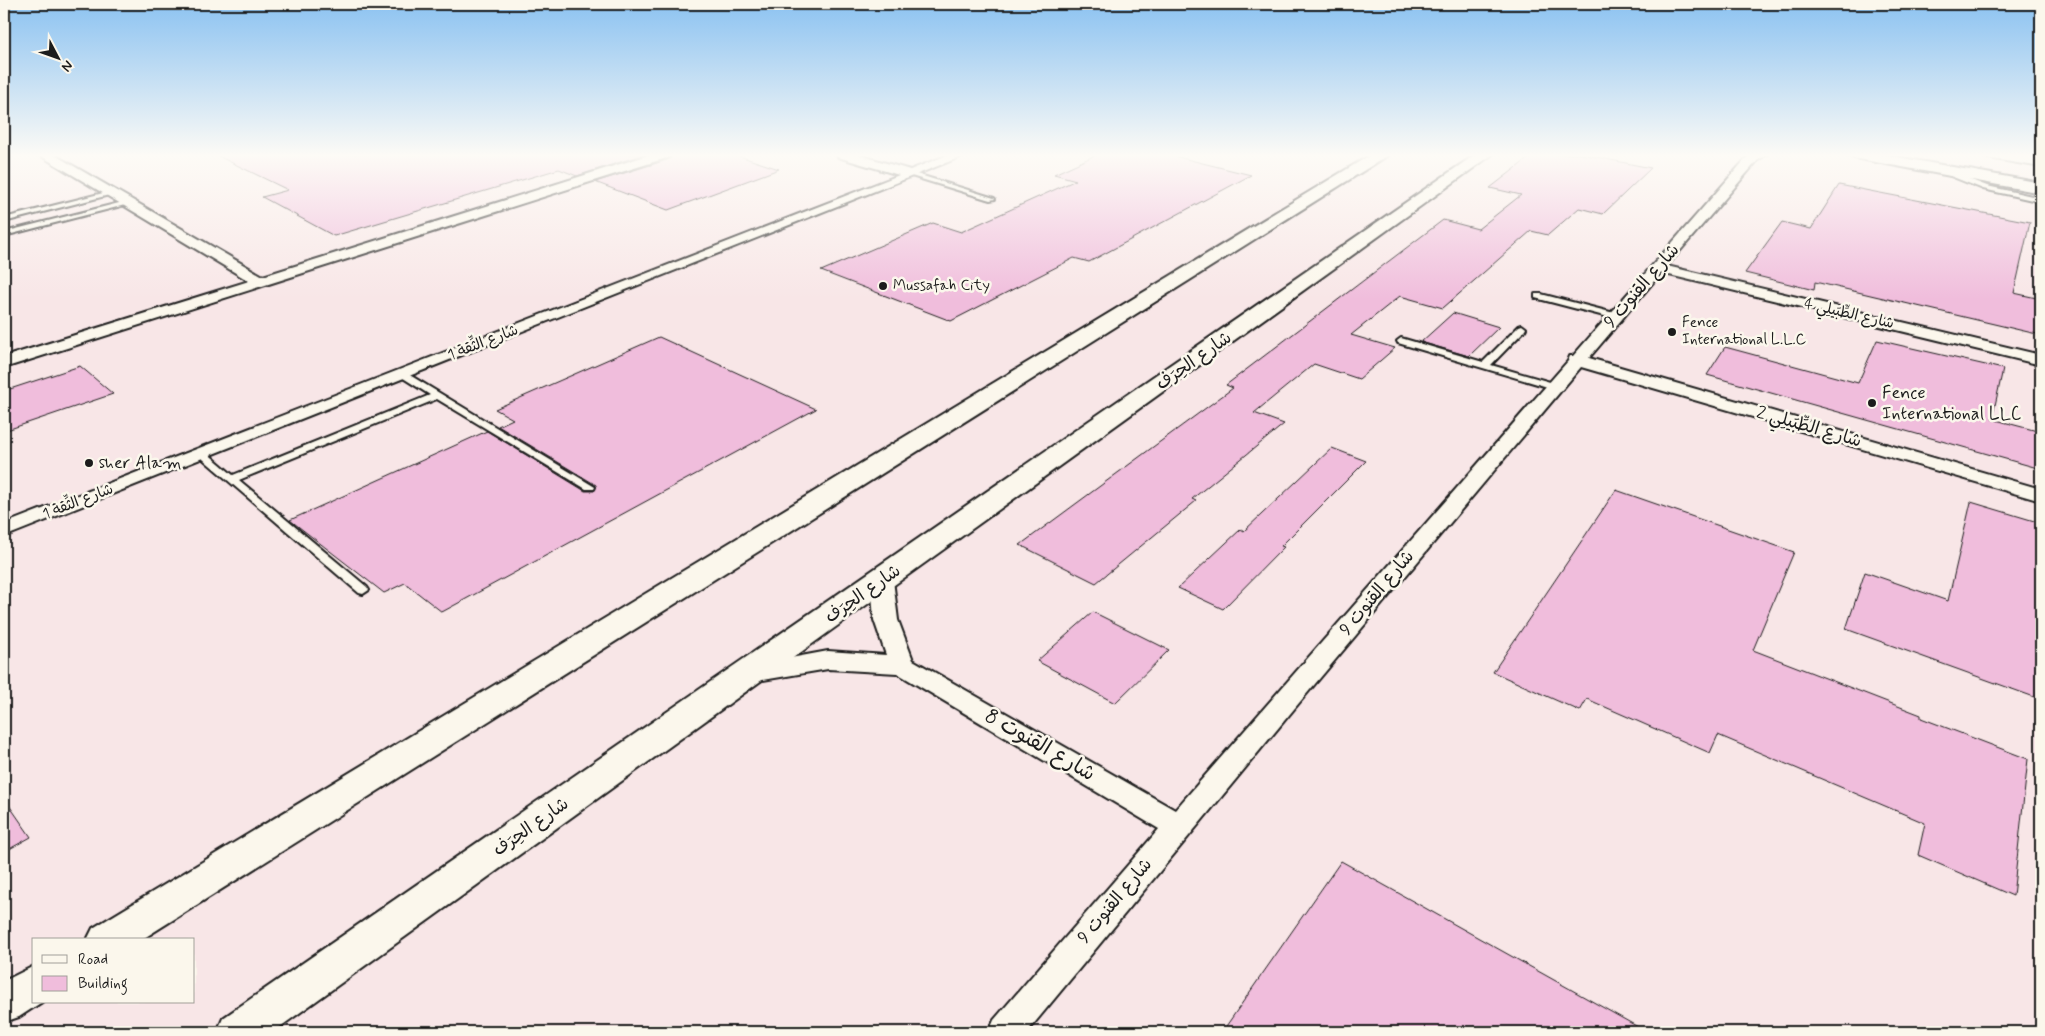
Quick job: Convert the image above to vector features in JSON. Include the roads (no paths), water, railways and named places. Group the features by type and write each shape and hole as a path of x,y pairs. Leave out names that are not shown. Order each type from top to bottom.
{"street":[{"path":"4,363 513,202"},
{"name":"شارع الثِّقة 1","path":"4,531 838,202"},
{"path":"110,938 1305,202"},
{"name":"شارع الحِرَف","path":"238,1032 751,673 1417,202"},
{"name":"شارع القنوت 9","path":"1006,1032 1178,826 1576,360 1715,202"},
{"path":"127,203 262,282"},
{"name":"شارع الطِّبَيلِي 4","path":"1657,268 2041,360"},
{"name":"شارع الطِّبَيلِي 2","path":"1576,360 2041,495"},
{"path":"882,580 886,620 902,665"},
{"name":"شارع القنوت 8","path":"751,673 828,660 902,665 1178,826"},
{"path":"4,1003 32,986"}],"lane":[{"path":"4,220 74,202"},
{"path":"4,234 127,203"},
{"path":"1538,296 1615,316"},
{"path":"1485,366 1522,328"},
{"path":"1402,341 1554,386"},
{"path":"403,374 590,487"},
{"path":"232,479 438,395"},
{"path":"201,453 363,590"}],"place":[{"name":"Mussafah City","path":"883,286"},
{"name":"Fence International L.L.C","path":"1672,332"},
{"name":"Fence International LLC","path":"1872,403"},
{"name":"sher Alam","path":"89,463"}]}
